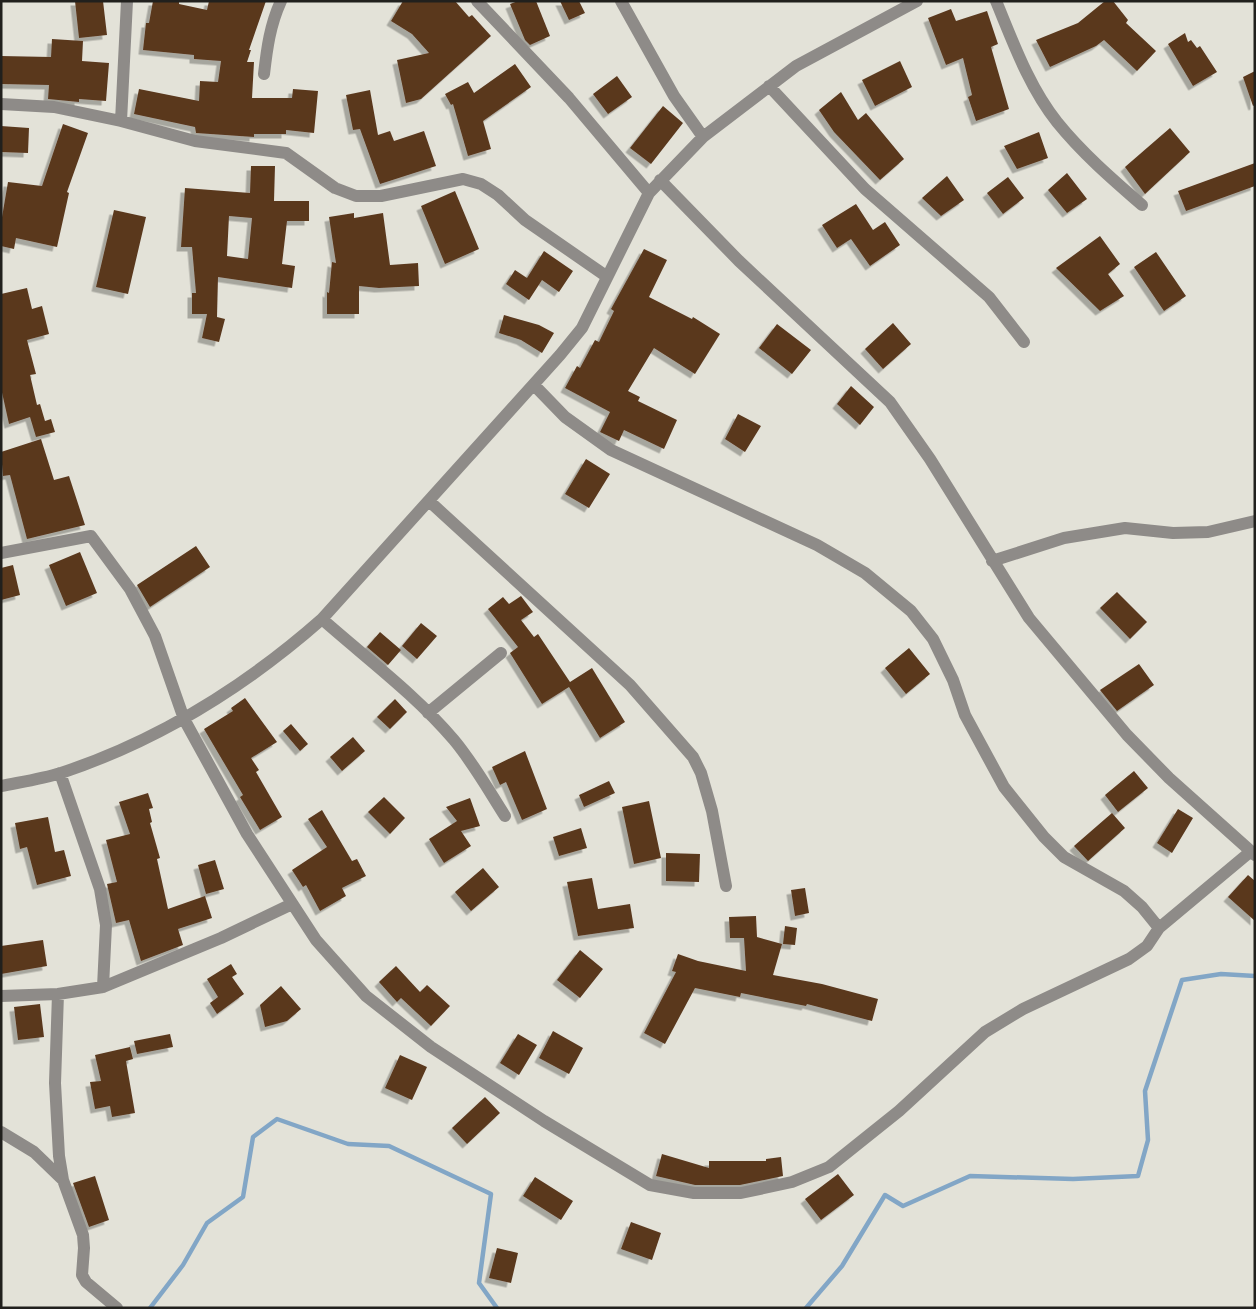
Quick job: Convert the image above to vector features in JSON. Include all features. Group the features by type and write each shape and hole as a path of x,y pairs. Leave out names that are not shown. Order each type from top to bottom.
{"street":[{"path":"121,121 127,1"},
{"path":"264,74 267,42 274,16 281,1"},
{"path":"477,1 569,98 649,192"},
{"path":"621,1 674,96 703,137"},
{"path":"1,786 60,773 114,752 184,719 283,654 322,619 534,386 582,328 649,192 660,180 703,137 796,66 917,1"},
{"path":"996,1 1025,68 1055,120 1091,160 1142,205"},
{"path":"769,86 865,189 989,298 1024,342"},
{"path":"1,104 54,107 121,121 195,141 286,152 335,188 356,196 381,196 463,180 481,184 525,220 606,276"},
{"path":"1,553 91,536 130,589 155,636 184,719 247,834 292,904 316,940 366,996 431,1047 544,1121 650,1185 694,1193 741,1193 792,1182 829,1167 899,1111 985,1032 1024,1009 1129,959 1147,946 1159,928 1253,854 1169,778 1127,735 1028,618 930,459 890,402 739,261 660,180"},
{"path":"534,386 565,417 611,450 817,545 865,573 911,610 933,639 953,680 966,716 1004,787 1044,837 1064,857 1124,891 1142,907 1159,928"},
{"path":"429,501 630,685 693,757 701,773 712,811 726,886"},
{"path":"992,561 1064,538 1125,528 1173,533 1208,532 1255,521"},
{"path":"322,619 428,713 471,763 505,816"},
{"path":"428,713 501,653"},
{"path":"60,773 100,889 106,925 103,987"},
{"path":"1,996 58,994 103,987 213,942 292,904"},
{"path":"58,994 55,1083 58,1156 63,1180 83,1236 82,1275 86,1282 117,1308"},
{"path":"1,1132 34,1152 63,1180"}],"building":[{"path":"75,1 103,1 107,35 79,38"},
{"path":"153,1 179,1 179,4 207,10 209,1 266,1 249,50 251,50 247,62 254,62 252,98 292,98 293,89 318,91 314,133 286,130 286,134 254,134 254,137 196,133 195,127 134,114 139,89 199,101 200,81 218,82 221,61 194,59 194,55 143,50 146,23 149,23"},
{"path":"403,1 455,1 469,17 472,15 491,36 421,99 406,103 397,60 429,53 412,34 391,21"},
{"path":"518,1 536,1 550,36 530,45 525,40 510,4"},
{"path":"560,1 579,1 585,13 569,20"},
{"path":"1105,1 1113,1 1128,20 1126,23 1156,51 1137,71 1104,40 1096,46 1050,67 1036,40 1078,23"},
{"path":"951,9 956,21 987,11 998,44 991,47 1009,109 976,121 968,97 972,95 963,58 946,65 928,18"},
{"path":"1185,33 1188,42 1191,40 1197,48 1200,46 1217,72 1193,86 1168,44"},
{"path":"52,39 83,41 82,61 109,63 106,101 79,99 79,102 48,99 49,85 1,84 1,56 51,57"},
{"path":"900,61 912,87 875,106 862,80"},
{"path":"515,64 531,87 483,121 491,149 468,156 453,104 451,105 445,94 468,82 474,93"},
{"path":"1255,71 1255,105 1253,106 1243,77"},
{"path":"617,76 632,97 608,114 593,94"},
{"path":"370,90 378,135 390,131 394,141 424,131 436,166 380,184 360,129 353,130 346,95"},
{"path":"841,92 858,120 866,113 904,159 880,180 834,132 819,110"},
{"path":"663,106 683,123 651,164 630,148"},
{"path":"63,124 88,133 67,192 69,193 57,247 16,238 14,249 1,246 1,223 8,182 42,186"},
{"path":"1,126 29,128 28,153 1,152"},
{"path":"1170,128 1190,152 1145,194 1125,167"},
{"path":"1039,132 1048,158 1017,169 1004,146"},
{"path":"1255,163 1255,186 1186,211 1178,191"},
{"path":"251,166 275,166 274,201 309,201 309,221 287,221 282,264 295,266 292,288 218,277 217,317 225,319 219,342 202,338 207,314 192,314 192,293 196,293 192,247 181,247 185,188 250,193","holes":["229,216 252,218 248,259 227,256"]},
{"path":"1067,173 1087,199 1067,213 1048,190"},
{"path":"947,176 964,200 941,216 922,198"},
{"path":"1008,177 1024,198 1003,214 987,193"},
{"path":"455,191 479,249 445,264 421,206"},
{"path":"856,204 873,230 885,222 900,245 870,266 851,239 837,248 822,225"},
{"path":"114,210 146,217 128,294 96,287"},
{"path":"354,213 354,218 383,213 390,265 418,263 419,286 379,288 359,286 359,314 327,314 327,292 329,293 332,262 336,263 329,217"},
{"path":"1100,236 1120,264 1108,274 1124,296 1100,311 1056,268"},
{"path":"644,249 667,260 649,297 692,319 693,317 720,334 695,374 654,348 628,391 640,397 638,401 677,420 664,449 624,430 619,441 600,432 610,412 565,388 577,366 580,368 595,340 599,342 614,311 611,309"},
{"path":"544,251 573,271 559,292 542,280 529,300 506,284 515,270 527,278"},
{"path":"1156,252 1186,296 1164,311 1134,267"},
{"path":"27,288 32,309 42,306 49,334 27,340 36,374 30,375 37,405 40,404 45,421 51,419 55,432 36,437 30,417 9,424 1,388 1,294"},
{"path":"504,315 539,325 554,333 542,353 521,340 499,333"},
{"path":"893,323 911,344 883,369 865,349"},
{"path":"777,324 811,350 792,374 759,348"},
{"path":"851,386 874,407 860,425 837,404"},
{"path":"738,414 761,426 745,452 725,439"},
{"path":"41,439 54,480 69,476 85,525 27,539 10,475 3,476 1,452"},
{"path":"586,459 610,474 589,508 565,494"},
{"path":"196,546 210,567 150,607 137,585"},
{"path":"80,552 97,593 66,606 49,565"},
{"path":"13,565 20,595 1,600 1,568"},
{"path":"1117,592 1147,622 1130,639 1100,608"},
{"path":"521,596 533,612 521,620 534,637 538,634 570,682 592,668 625,722 600,738 569,687 542,704 510,653 518,647 488,609 503,597 509,604"},
{"path":"421,623 437,636 417,659 402,646"},
{"path":"380,632 401,650 388,665 367,647"},
{"path":"909,648 930,674 906,694 885,668"},
{"path":"1139,664 1154,685 1117,711 1100,690"},
{"path":"245,698 277,742 251,758 259,770 256,772 282,817 260,830 240,797 243,795 204,729 233,711 231,708"},
{"path":"395,699 407,712 390,729 377,717"},
{"path":"291,724 308,744 300,751 283,731"},
{"path":"353,737 365,751 342,771 330,757"},
{"path":"525,751 547,809 522,820 506,782 500,785 492,767"},
{"path":"1134,771 1148,788 1118,812 1105,795"},
{"path":"609,781 615,793 584,807 579,795"},
{"path":"148,793 153,808 149,809 152,822 150,823 160,858 157,859 168,909 205,896 212,918 178,929 183,945 141,961 129,920 116,923 107,884 117,882 106,840 130,834 119,802"},
{"path":"384,797 405,818 390,834 368,812"},
{"path":"470,798 480,826 461,831 471,846 444,863 429,839 457,821 446,807"},
{"path":"649,801 661,858 634,864 622,807"},
{"path":"1178,809 1193,818 1172,853 1157,843"},
{"path":"322,810 352,861 357,859 366,876 342,888 346,896 320,911 306,885 303,887 292,870 327,847 308,819"},
{"path":"1112,813 1125,828 1088,861 1074,846"},
{"path":"48,817 55,852 64,850 71,876 37,885 27,847 20,849 15,823"},
{"path":"581,828 587,848 559,856 553,837"},
{"path":"666,853 700,854 699,882 666,881"},
{"path":"215,860 224,889 206,894 198,865"},
{"path":"483,868 499,887 471,911 455,892"},
{"path":"1248,875 1255,881 1255,921 1228,897"},
{"path":"592,878 598,909 630,904 634,928 578,936 567,882"},
{"path":"805,888 809,913 795,916 791,890"},
{"path":"756,916 757,937 782,944 773,975 822,984 878,999 872,1021 807,1004 806,1006 741,993 740,997 695,988 665,1044 644,1033 676,972 672,971 678,954 698,961 746,971 744,938 730,938 729,917"},
{"path":"785,926 797,928 795,945 783,944"},
{"path":"43,940 47,966 1,974 1,946"},
{"path":"580,950 603,969 580,998 557,980"},
{"path":"231,964 237,974 232,977 244,994 217,1014 210,1003 218,997 207,979"},
{"path":"396,966 420,992 427,985 450,1006 431,1026 401,998 397,1002 379,982"},
{"path":"281,986 301,1009 287,1021 265,1027 260,1005"},
{"path":"40,1004 44,1037 18,1040 14,1007"},
{"path":"553,1031 583,1048 569,1074 539,1058"},
{"path":"170,1034 173,1047 137,1054 134,1041"},
{"path":"518,1034 537,1045 519,1075 500,1063"},
{"path":"130,1047 133,1059 126,1061 135,1113 112,1117 110,1106 95,1109 90,1082 101,1081 95,1055"},
{"path":"400,1055 427,1067 412,1100 385,1088"},
{"path":"485,1097 500,1113 467,1144 452,1128"},
{"path":"662,1154 709,1168 709,1161 766,1161 766,1159 781,1157 783,1176 740,1185 695,1185 656,1176"},
{"path":"838,1174 854,1195 821,1220 805,1199"},
{"path":"95,1176 109,1220 89,1227 73,1183"},
{"path":"535,1177 573,1201 561,1220 523,1196"},
{"path":"631,1222 661,1233 652,1260 621,1249"},
{"path":"497,1248 518,1253 511,1283 489,1278"}],"waterway":[{"path":"806,1308 842,1266 885,1195 903,1206 970,1176 1073,1179 1138,1176 1148,1140 1145,1091 1182,980 1221,974 1255,976"},
{"path":"150,1308 183,1265 207,1223 243,1197 253,1137 277,1119 348,1144 389,1146 491,1194 479,1283 497,1308"}]}
